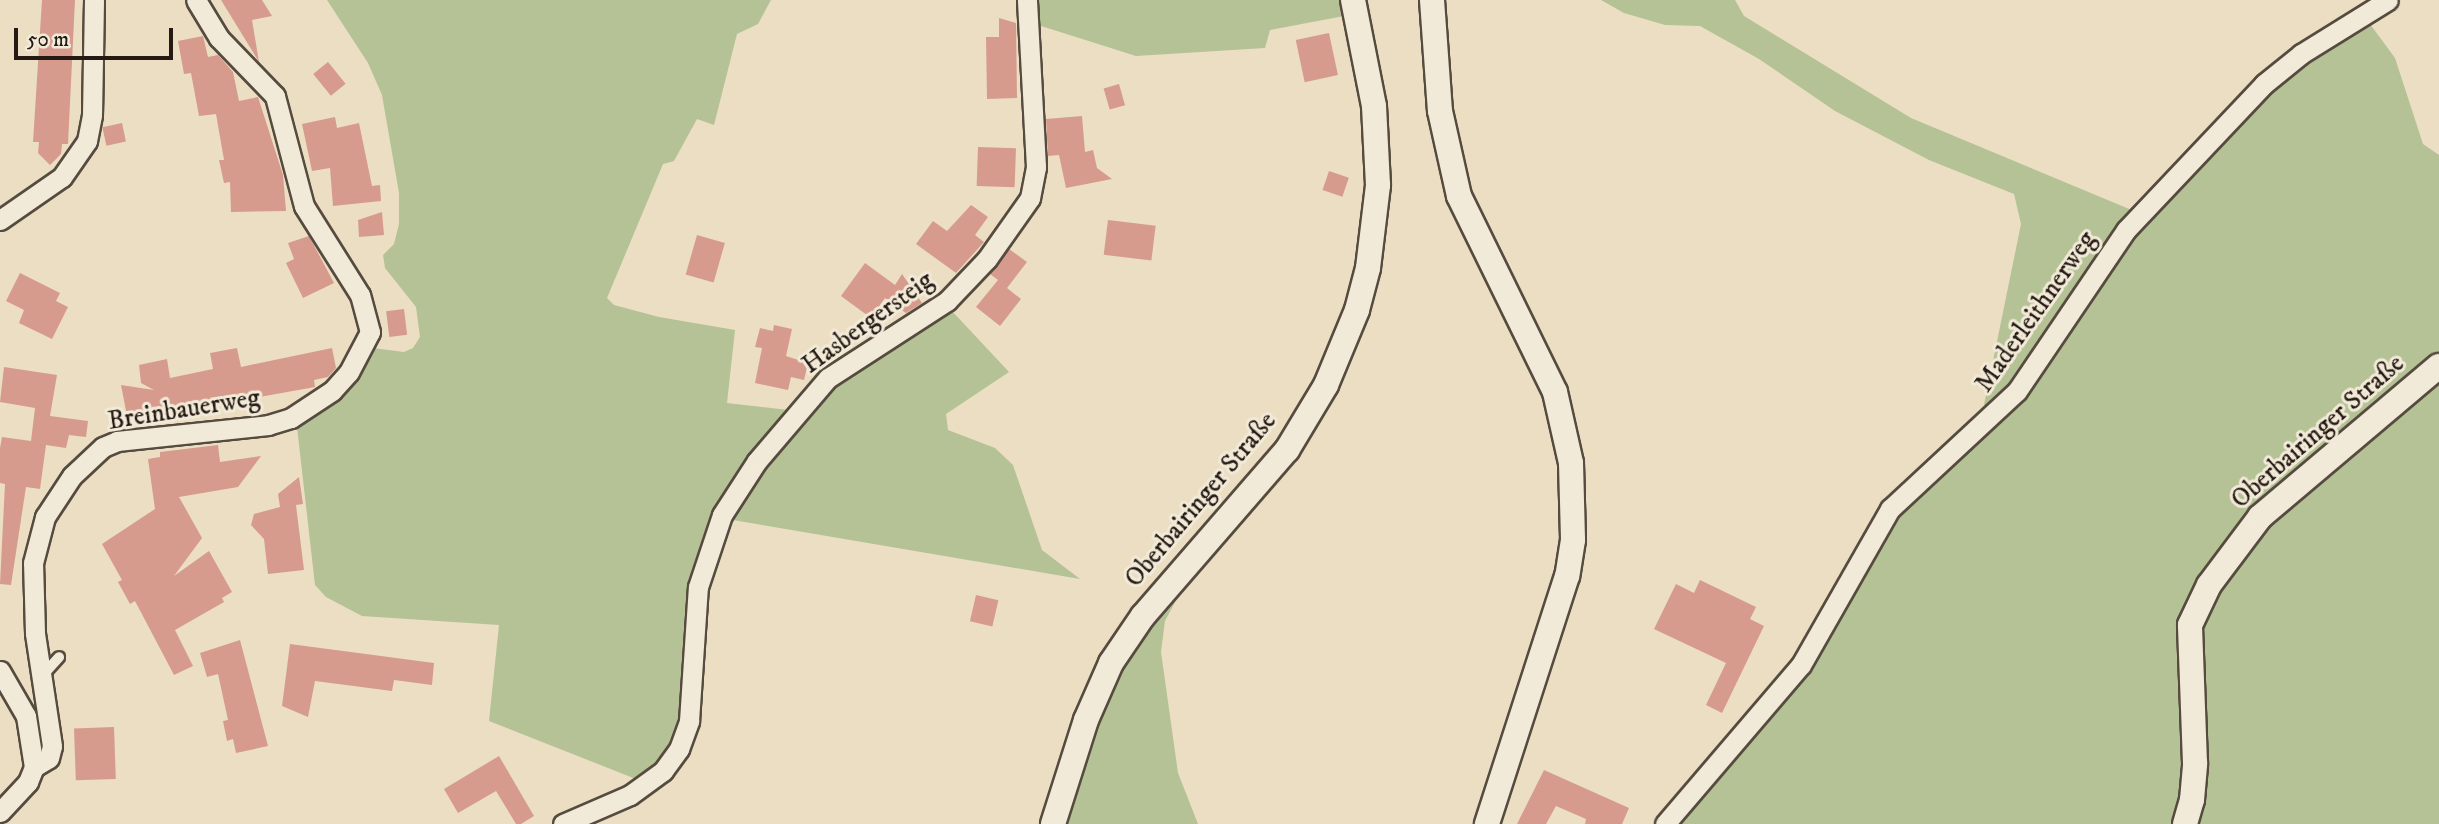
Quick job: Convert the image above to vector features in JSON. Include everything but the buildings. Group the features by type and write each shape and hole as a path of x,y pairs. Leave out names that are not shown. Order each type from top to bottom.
{"street":[{"path":"0,220 62,177 87,141 92,116 94,0"},
{"name":"Breinbauerweg","path":"0,812 23,789 34,767 49,758 52,746 32,594 36,538 58,495 86,460 117,441 268,425 291,418 331,391 349,372 370,332 360,295 304,205 275,96 219,38 196,0"},
{"name":"Hasbergersteig","path":"563,824 630,795 663,771 679,749 689,721 698,587 722,516 757,461 828,378 954,294 987,259 1030,198 1036,167 1027,0"},
{"name":"Oberbairinger Straße","path":"1054,824 1086,720 1111,663 1143,616 1287,450 1343,348 1367,268 1378,185 1374,106 1353,0"},
{"path":"1432,0 1440,111 1459,196 1555,392 1571,463 1573,540 1567,576 1488,824"},
{"name":"Maderleithnerweg","path":"1665,824 1801,665 1890,509 2017,391 2126,230 2264,85 2301,54 2388,0"},
{"name":"Oberbairinger Straße","path":"2185,824 2192,800 2195,763 2190,625 2209,585 2260,517 2439,366"},
{"path":"0,671 26,716 34,767"}],"lane":[{"path":"42,677 60,657"}],"green space":[{"path":"327,0 771,0 758,24 737,34 714,125 697,119 674,161 663,164 607,298 614,305 659,317 735,330 727,403 789,410 751,458 691,595 683,651 684,696 675,746 641,781 489,721 499,625 362,616 326,597 315,585 297,427 338,395 373,348 404,352 413,348 420,337 416,307 385,268 383,255 394,244 399,224 399,193 382,95 368,63"},
{"path":"1034,0 1342,0 1344,16 1270,30 1265,48 1136,56 1038,25"},
{"path":"1601,0 1735,0 1744,16 1911,118 2146,216 2293,68 2367,20 2395,58 2423,144 2439,155 2439,824 1673,824 1861,572 1911,493 2000,417 1984,405 2021,224 2014,194 1929,160 1835,111 1759,59 1700,26 1665,25 1624,13"},
{"path":"951,310 1009,372 946,414 948,430 995,448 1013,465 1042,550 1080,579 727,519 815,398"},
{"path":"1189,576 1165,621 1161,652 1178,773 1198,824 1060,824 1123,657"}]}
